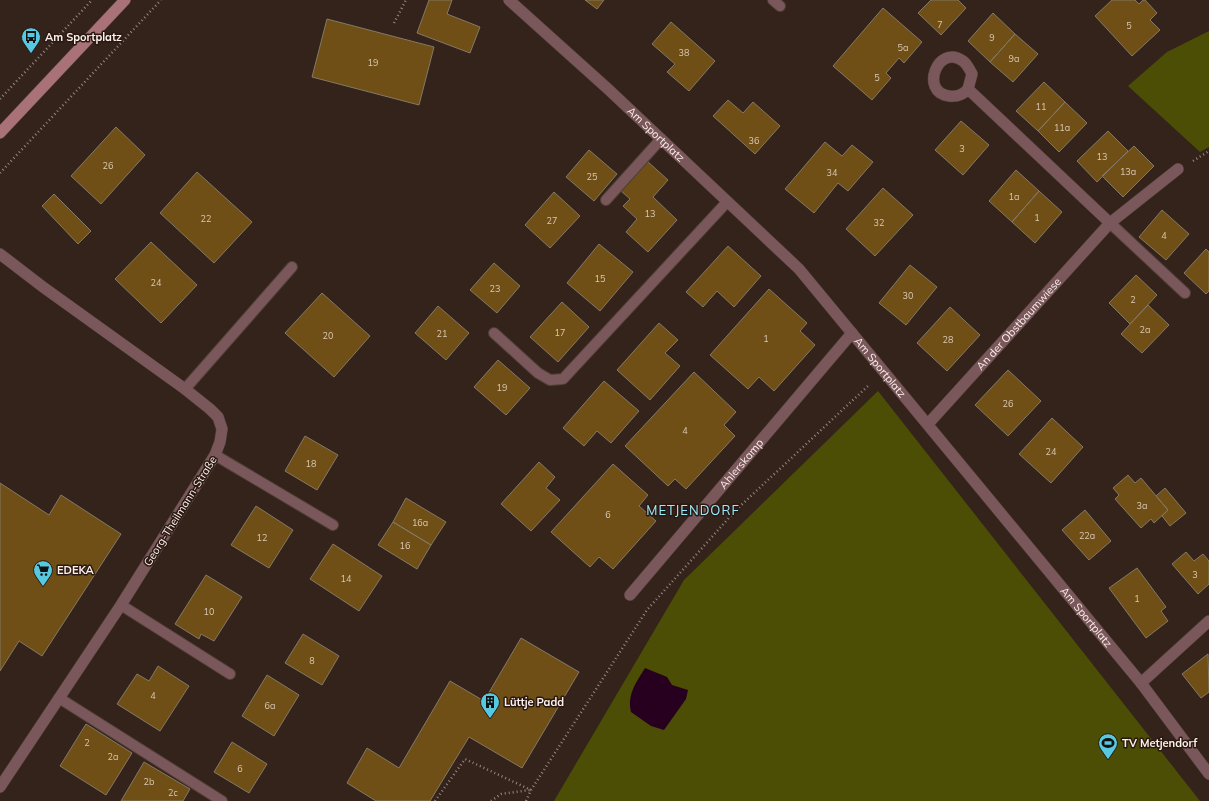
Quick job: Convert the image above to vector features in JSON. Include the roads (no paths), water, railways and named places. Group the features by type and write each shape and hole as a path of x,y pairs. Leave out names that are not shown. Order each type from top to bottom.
{"main road":[{"path":"0,132 125,0"}],"street":[{"name":"Am Sportplatz","path":"509,0 608,89 799,269 1141,683 1209,774"},
{"path":"968,88 1110,224"},
{"name":"An der Obstbaumwiese","path":"928,424 1110,224 1178,169"},
{"name":"Georg-Theilmann-Straße","path":"0,254 43,287 185,389 218,417 222,429 220,442 215,455 121,605 0,787"},
{"name":"Ahlerskamp","path":"630,595 852,333"},
{"path":"1141,683 1209,621"}],"lane":[{"path":"606,200 661,139"},
{"path":"494,333 538,374 550,380 563,379 728,202"},
{"path":"1110,224 1185,293"},
{"path":"185,389 292,267"},
{"path":"215,455 333,525"},
{"path":"121,605 230,674"},
{"path":"59,698 222,801"}],"place":[{"name":"Am Sportplatz","path":"31,54"},
{"name":"EDEKA","path":"43,587"},
{"name":"Lüttje Padd","path":"490,719"},
{"name":"TV Metjendorf","path":"1108,760"}],"district":[{"name":"METJENDORF","path":"693,510"}]}
